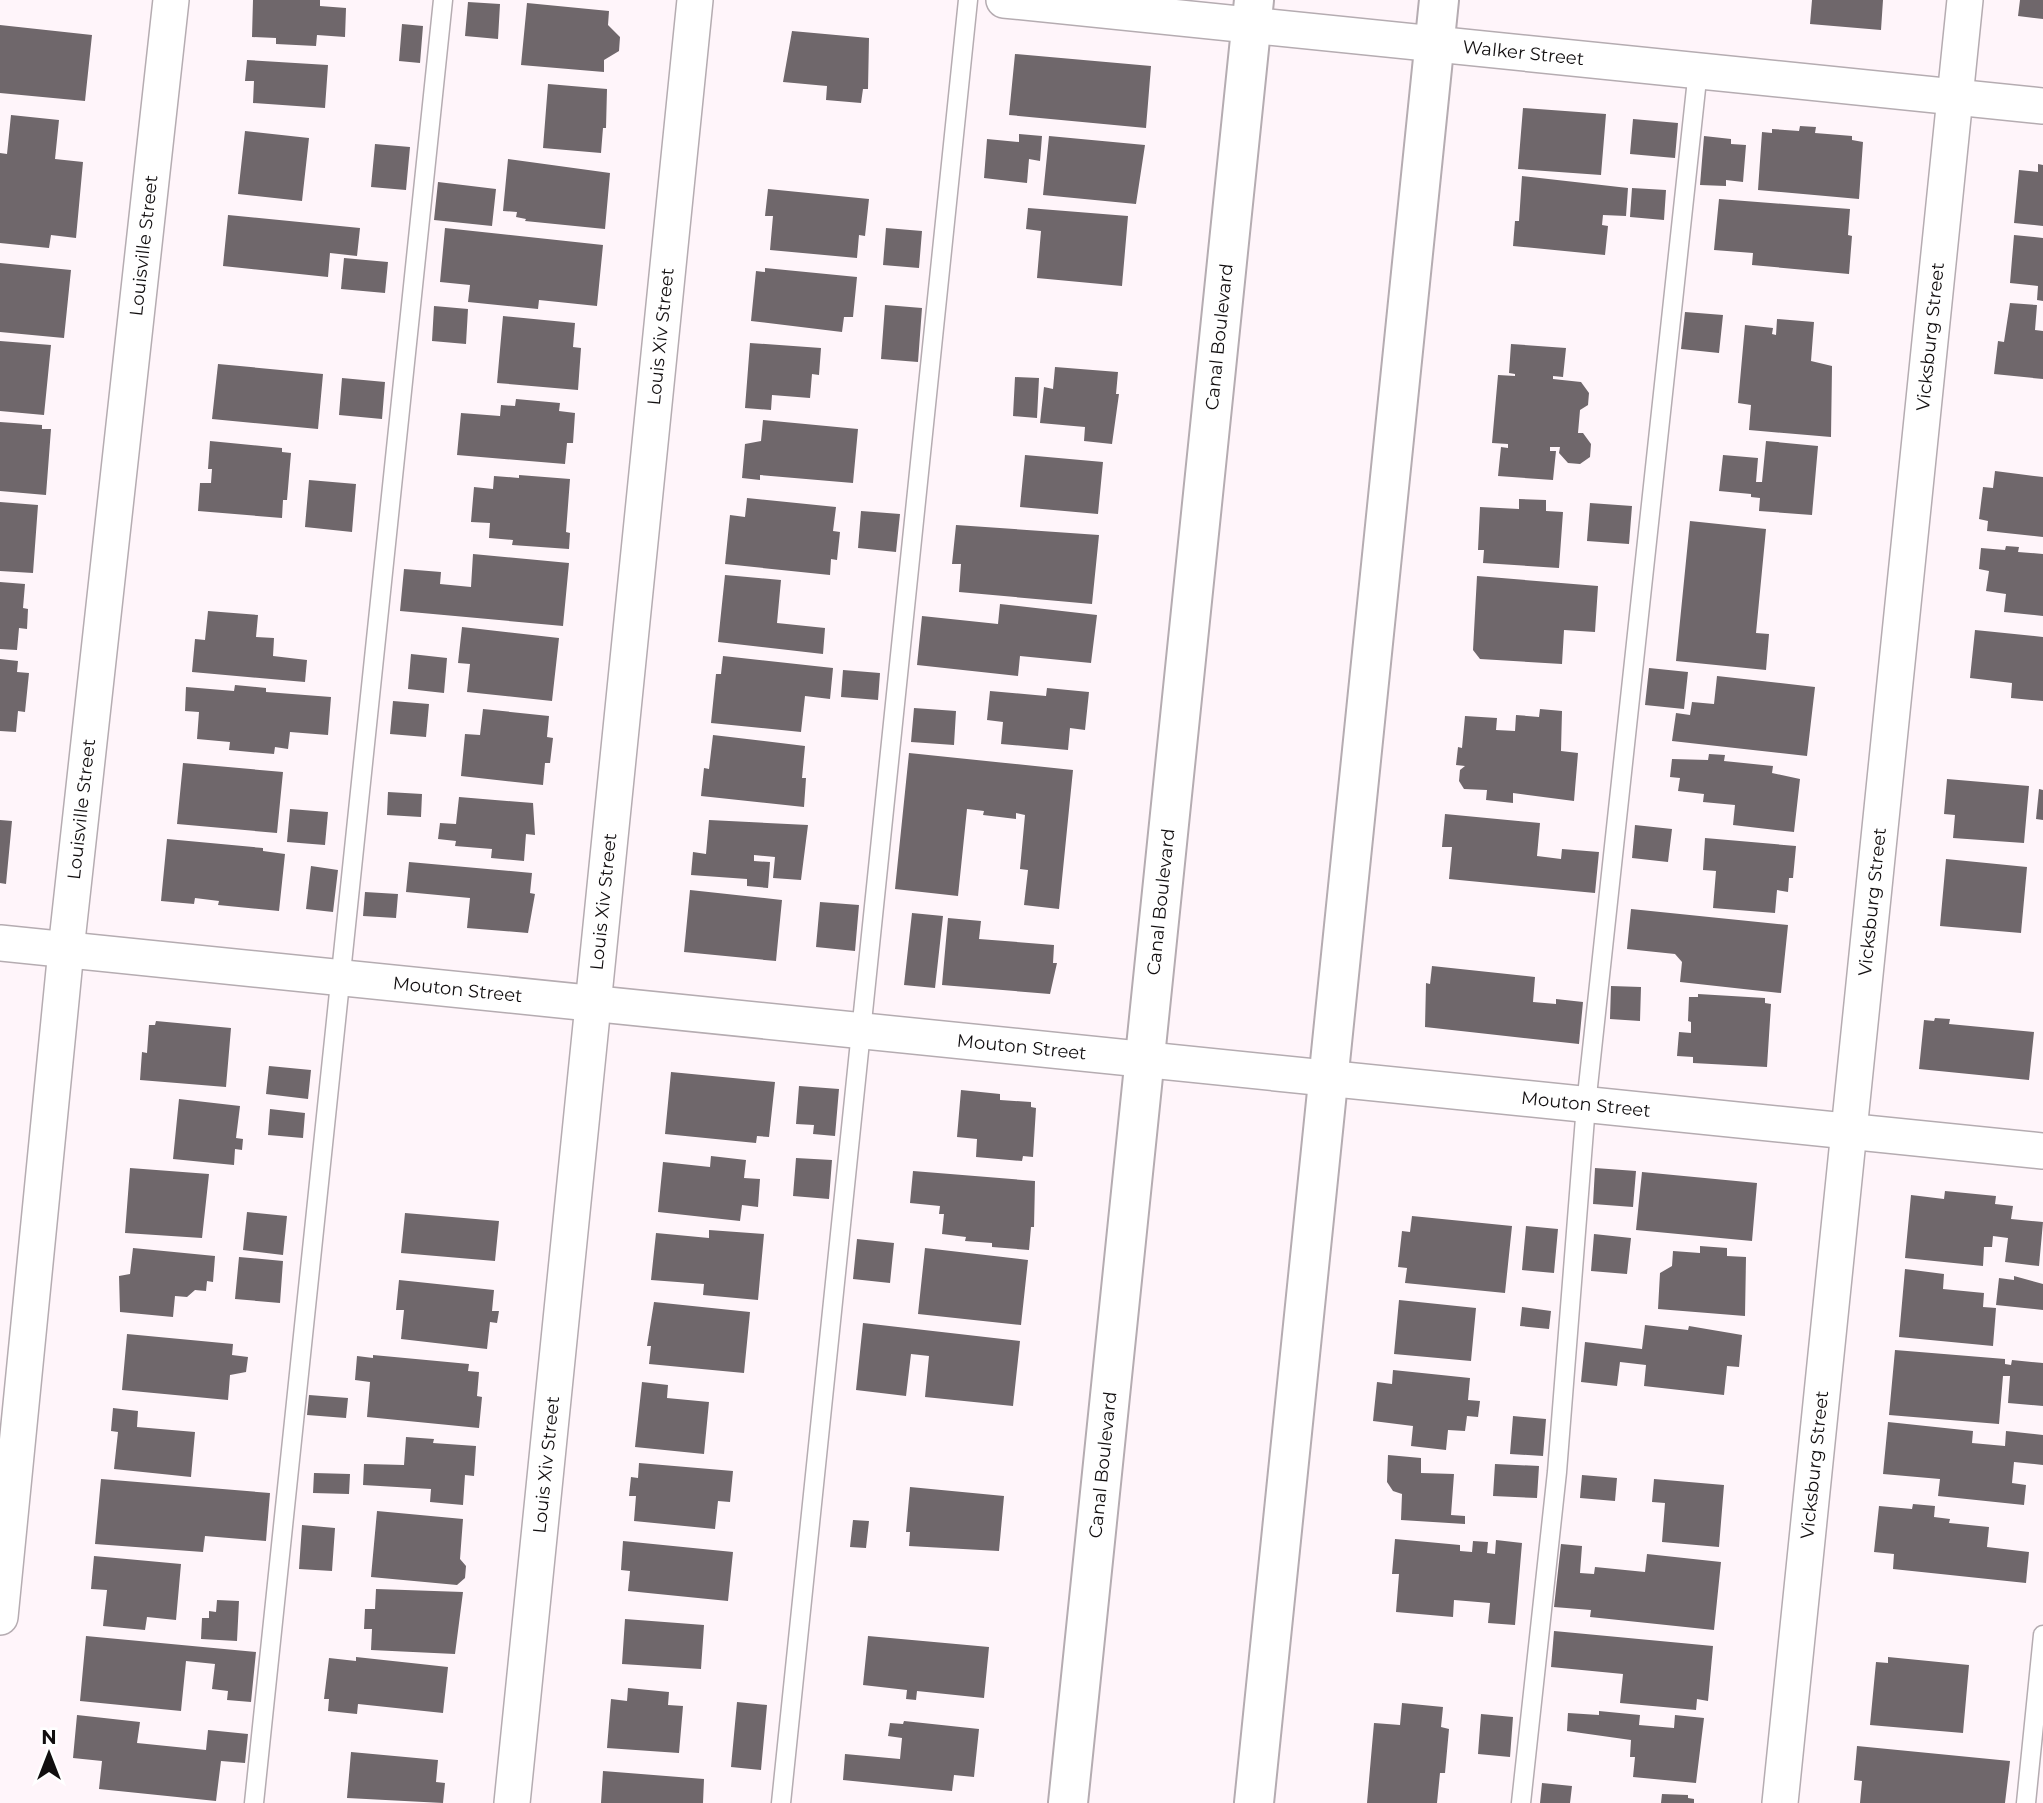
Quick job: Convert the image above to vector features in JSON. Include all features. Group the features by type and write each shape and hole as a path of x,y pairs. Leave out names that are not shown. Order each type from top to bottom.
{"main road":[{"path":"1254,1803 1439,0"},
{"name":"Canal Boulevard","path":"1068,1803 1253,13"}],"street":[{"name":"Louisville Street","path":"0,1618 66,950 172,0"},
{"name":"Louis Xiv Street","path":"512,1803 695,0"},
{"name":"Walker Street","path":"1004,0 1253,13 1435,44 2043,106"},
{"name":"Vicksburg Street","path":"1780,1803 1965,0"},
{"name":"Mouton Street","path":"0,943 2043,1151"}],"lane":[{"path":"254,1803 338,978 443,0"},
{"path":"781,1803 968,0"},
{"path":"1521,1803 1557,1472 1586,1105 1698,71"},
{"path":"2026,1803 2043,1635"}],"building":[{"path":"253,0 320,0 320,6 346,8 345,37 317,35 316,46 276,44 276,38 252,37"},
{"path":"1812,0 1883,0 1881,30 1810,24"},
{"path":"2020,0 2043,0 2043,19 2018,16"},
{"path":"468,2 500,4 498,39 465,36"},
{"path":"527,3 609,11 608,25 620,37 619,51 604,60 604,72 521,65"},
{"path":"402,24 423,26 420,63 399,61"},
{"path":"0,25 92,35 85,101 0,93"},
{"path":"792,31 869,38 868,89 863,89 861,103 826,100 827,86 783,82"},
{"path":"1015,54 1151,66 1146,128 1009,115"},
{"path":"247,60 328,65 325,108 253,103 254,81 245,81"},
{"path":"548,84 607,89 606,128 603,128 601,153 543,148"},
{"path":"1523,108 1606,114 1601,175 1518,169"},
{"path":"11,115 59,120 55,159 83,162 76,238 51,235 49,248 0,243 0,153 7,154"},
{"path":"1633,119 1678,123 1675,158 1630,154"},
{"path":"1800,126 1816,127 1815,133 1852,136 1852,140 1863,142 1859,199 1758,190 1762,132 1772,133 1772,129 1799,131"},
{"path":"245,131 309,138 302,201 238,194"},
{"path":"1019,134 1042,136 1040,161 1029,159 1027,183 984,178 987,139 1019,142"},
{"path":"1049,136 1145,145 1136,204 1043,195"},
{"path":"1704,136 1731,139 1731,144 1746,145 1743,182 1726,180 1726,186 1700,185"},
{"path":"375,144 410,147 406,190 371,187"},
{"path":"508,159 610,173 605,229 525,221 526,219 516,217 517,212 503,211"},
{"path":"2038,164 2043,165 2043,226 2014,223 2019,170 2038,172"},
{"path":"1522,176 1628,188 1626,216 1603,215 1602,225 1608,226 1605,255 1513,246 1515,221 1519,221"},
{"path":"438,182 496,189 492,226 434,220"},
{"path":"1632,188 1666,190 1664,220 1630,217"},
{"path":"768,189 869,199 865,236 859,235 857,258 770,250 773,216 765,216"},
{"path":"1719,199 1850,209 1848,235 1852,236 1849,274 1752,265 1753,253 1714,250"},
{"path":"1028,208 1128,216 1122,286 1037,278 1041,231 1026,229"},
{"path":"228,215 360,228 357,256 330,253 328,277 223,266"},
{"path":"445,228 603,245 597,306 539,300 538,309 468,302 470,285 440,282"},
{"path":"886,228 922,231 919,268 883,265"},
{"path":"2014,235 2043,238 2043,301 2037,300 2038,286 2010,283"},
{"path":"344,258 388,262 385,293 341,289"},
{"path":"0,263 71,270 64,338 0,332"},
{"path":"765,268 857,277 853,317 844,317 842,332 751,321 756,271 765,272"},
{"path":"2010,303 2037,305 2035,330 2043,331 2043,379 1994,374 1998,341 2004,342"},
{"path":"885,305 922,308 918,362 881,359"},
{"path":"434,306 468,309 466,344 432,341"},
{"path":"1685,312 1723,315 1719,353 1681,349"},
{"path":"503,316 575,323 573,347 581,348 578,390 497,383"},
{"path":"1777,319 1814,322 1811,361 1832,366 1831,437 1749,430 1751,405 1738,403 1745,325 1773,328 1772,334 1776,335"},
{"path":"0,341 51,345 44,415 0,411"},
{"path":"750,343 821,348 819,375 812,374 810,398 772,395 771,410 745,408"},
{"path":"1511,344 1566,348 1563,377 1553,376 1553,379 1581,382 1589,393 1588,405 1580,410 1578,433 1583,433 1591,444 1590,457 1580,464 1568,463 1559,453 1560,447 1550,447 1550,451 1556,451 1553,480 1498,476 1501,447 1508,448 1508,444 1492,443 1498,375 1515,376 1509,373"},
{"path":"218,364 323,374 318,429 212,419"},
{"path":"1055,367 1118,372 1116,394 1119,394 1112,444 1084,441 1085,427 1040,423 1044,387 1053,389"},
{"path":"1015,377 1039,378 1037,418 1013,416"},
{"path":"342,378 385,382 382,419 339,415"},
{"path":"516,399 560,403 559,411 575,413 573,443 567,443 565,464 457,455 461,413 500,416 501,405 515,406"},
{"path":"763,420 858,429 853,483 760,475 760,480 742,478 745,444 761,441"},
{"path":"0,422 42,425 42,429 51,429 46,495 0,491"},
{"path":"210,441 282,448 282,452 291,453 287,500 283,500 282,518 198,511 200,483 211,483 212,469 208,469"},
{"path":"1766,441 1818,446 1812,515 1759,511 1760,498 1751,497 1751,494 1719,491 1723,455 1758,458 1756,482 1762,482"},
{"path":"1025,455 1103,462 1098,514 1020,507"},
{"path":"1995,471 2043,477 2043,537 1987,531 1988,521 1979,519 1983,487 1993,488"},
{"path":"519,475 570,479 566,532 570,533 569,549 512,545 513,540 489,538 490,523 471,522 474,487 493,489 494,476 519,478"},
{"path":"309,480 356,484 352,532 305,527"},
{"path":"747,498 836,507 833,531 840,532 837,560 831,559 830,575 725,564 730,515 745,517"},
{"path":"1519,499 1546,500 1546,511 1563,512 1559,568 1483,563 1484,550 1478,550 1480,507 1519,509"},
{"path":"0,502 38,505 33,573 0,571"},
{"path":"1590,503 1632,506 1629,544 1587,541"},
{"path":"861,511 900,514 896,552 858,548"},
{"path":"1690,521 1766,529 1756,633 1769,634 1766,670 1676,661"},
{"path":"956,525 1099,535 1092,604 959,592 961,564 952,564"},
{"path":"2006,546 2019,547 2018,552 2043,554 2043,616 2004,612 2006,594 1986,591 1989,571 1979,569 1981,548 2005,550"},
{"path":"473,554 569,563 563,626 400,611 404,569 441,572 440,584 471,587"},
{"path":"725,575 781,580 777,623 825,628 823,654 718,642"},
{"path":"1477,576 1598,586 1595,632 1564,630 1562,664 1480,659 1473,650"},
{"path":"0,582 25,584 23,608 28,609 27,629 19,628 17,650 0,649"},
{"path":"1000,604 1097,615 1091,663 1020,656 1018,676 917,665 922,616 998,624"},
{"path":"208,611 258,615 256,637 274,638 273,656 307,660 305,682 192,672 195,639 205,640"},
{"path":"462,627 559,638 552,701 467,692 470,664 458,663"},
{"path":"1975,630 2043,637 2043,701 2011,698 2012,683 1970,678"},
{"path":"411,654 447,658 444,693 408,689"},
{"path":"723,656 833,668 830,699 805,696 801,732 711,723 716,674 721,674"},
{"path":"0,659 18,661 17,672 29,673 25,712 18,711 16,732 0,731"},
{"path":"1649,668 1688,672 1684,709 1645,705"},
{"path":"843,670 880,673 878,700 841,697"},
{"path":"1717,676 1815,687 1807,756 1672,741 1676,713 1690,715 1692,702 1714,704"},
{"path":"235,685 266,688 266,692 331,697 328,735 290,732 288,749 275,747 274,754 229,750 230,742 197,739 199,712 185,711 186,687 234,691"},
{"path":"1047,688 1089,692 1085,730 1070,728 1068,750 1001,744 1003,722 987,720 990,691 1046,696"},
{"path":"393,701 429,704 426,737 390,734"},
{"path":"914,708 956,711 954,745 911,742"},
{"path":"483,709 549,716 547,737 553,738 550,763 545,763 543,785 461,776 465,734 480,735"},
{"path":"1540,709 1562,711 1561,751 1578,753 1574,801 1513,793 1513,803 1486,800 1487,790 1464,789 1459,781 1460,770 1465,766 1456,765 1458,747 1462,748 1465,716 1497,718 1496,730 1515,731 1516,715 1539,717"},
{"path":"713,735 805,746 802,778 806,778 804,807 701,796 704,768 709,769"},
{"path":"909,753 1073,770 1059,909 1024,905 1028,870 1020,869 1025,815 1016,813 1016,819 983,815 984,811 967,809 958,896 895,889"},
{"path":"1709,754 1725,755 1724,761 1773,766 1772,773 1800,779 1794,832 1733,825 1735,805 1703,802 1704,794 1678,791 1680,778 1670,777 1672,759 1708,760"},
{"path":"183,763 283,772 277,833 177,824"},
{"path":"1947,779 2029,786 2024,843 1953,838 1955,815 1944,814"},
{"path":"2039,789 2043,790 2043,820 2036,819"},
{"path":"388,792 422,794 421,817 387,815"},
{"path":"459,797 533,803 535,835 526,834 524,861 491,858 492,849 455,846 456,841 438,839 440,823 456,824"},
{"path":"290,809 328,812 325,845 287,842"},
{"path":"1445,814 1540,823 1537,856 1561,859 1562,849 1599,852 1595,893 1449,879 1452,847 1442,847"},
{"path":"0,820 12,821 6,884 0,883"},
{"path":"709,820 808,825 801,880 773,878 775,857 754,855 754,861 770,862 768,888 747,886 747,879 691,875 693,852 706,854"},
{"path":"1635,825 1672,829 1668,862 1632,858"},
{"path":"1705,838 1796,846 1793,878 1789,878 1788,892 1777,890 1775,913 1713,908 1716,871 1703,870"},
{"path":"167,839 263,848 263,851 285,854 279,911 218,905 219,901 195,898 194,904 161,901"},
{"path":"1946,859 2027,867 2021,933 1940,926"},
{"path":"409,862 532,873 530,893 535,894 528,933 467,928 470,898 406,892"},
{"path":"311,866 338,870 333,912 306,909"},
{"path":"690,890 782,900 776,961 684,952"},
{"path":"365,892 398,894 396,918 363,916"},
{"path":"820,902 859,905 855,951 816,947"},
{"path":"1631,909 1788,925 1781,993 1680,982 1682,962 1675,954 1627,949"},
{"path":"912,913 943,916 935,988 904,985"},
{"path":"948,918 981,921 979,939 1054,945 1053,963 1057,963 1050,994 942,985"},
{"path":"1432,966 1535,977 1533,1002 1556,1004 1556,999 1583,1002 1579,1044 1425,1027 1426,983 1430,984"},
{"path":"1611,986 1641,987 1640,1021 1610,1019"},
{"path":"1698,994 1765,998 1765,1003 1771,1004 1767,1067 1693,1063 1693,1057 1677,1056 1679,1032 1691,1033 1691,1022 1688,1021 1689,997 1698,997"},
{"path":"1935,1018 1950,1019 1949,1024 2034,1032 2029,1080 1919,1069 1924,1020 1934,1021"},
{"path":"156,1021 231,1028 226,1087 140,1080 142,1052 147,1053 149,1025 155,1025"},
{"path":"269,1066 311,1070 308,1099 266,1094"},
{"path":"671,1072 775,1082 769,1137 757,1136 756,1143 665,1134"},
{"path":"799,1086 839,1089 835,1136 813,1134 814,1125 796,1124"},
{"path":"961,1090 1000,1094 1000,1100 1031,1102 1031,1107 1036,1108 1033,1157 1023,1156 1022,1161 976,1157 977,1139 957,1137"},
{"path":"179,1099 240,1106 236,1138 243,1139 242,1150 235,1149 234,1165 173,1159"},
{"path":"270,1109 305,1113 303,1138 268,1135"},
{"path":"711,1156 746,1160 744,1178 760,1179 758,1207 742,1205 740,1221 658,1212 663,1162 710,1167"},
{"path":"796,1158 832,1160 829,1199 793,1196"},
{"path":"130,1168 209,1174 202,1238 125,1233"},
{"path":"1595,1168 1636,1171 1633,1207 1593,1204"},
{"path":"913,1171 1035,1181 1034,1227 1031,1227 1029,1250 992,1247 992,1243 965,1241 966,1237 942,1234 944,1214 939,1214 940,1206 910,1203"},
{"path":"1642,1172 1757,1183 1752,1241 1636,1230"},
{"path":"1945,1191 1996,1196 1995,1204 2013,1206 2011,1219 2043,1222 2039,1266 2005,1262 2008,1238 1993,1236 1992,1247 1984,1247 1983,1266 1905,1258 1911,1195 1944,1199"},
{"path":"247,1212 287,1216 283,1255 243,1250"},
{"path":"405,1213 499,1221 495,1261 401,1253"},
{"path":"1412,1216 1512,1226 1505,1293 1405,1283 1407,1268 1398,1267 1402,1231 1410,1232"},
{"path":"1526,1226 1558,1229 1554,1273 1522,1270"},
{"path":"709,1230 764,1234 758,1300 703,1295 704,1284 651,1280 656,1233 709,1238"},
{"path":"1594,1234 1631,1238 1627,1274 1591,1271"},
{"path":"857,1239 894,1243 890,1283 853,1279"},
{"path":"1700,1246 1727,1248 1727,1256 1746,1257 1745,1316 1658,1309 1660,1273 1672,1266 1673,1251 1700,1253"},
{"path":"133,1248 215,1256 213,1282 207,1281 206,1291 195,1290 187,1297 175,1296 173,1317 120,1312 119,1276 130,1274"},
{"path":"925,1248 1028,1260 1021,1325 918,1314"},
{"path":"239,1257 283,1261 280,1303 235,1299"},
{"path":"1905,1269 1944,1274 1943,1289 1984,1293 1983,1307 1996,1308 1993,1346 1899,1337"},
{"path":"2014,1276 2043,1284 2043,1310 1996,1305 1999,1278 2014,1280"},
{"path":"399,1280 494,1290 492,1311 499,1311 497,1323 490,1322 487,1349 401,1339 404,1310 396,1310"},
{"path":"1399,1300 1476,1308 1471,1361 1394,1354"},
{"path":"654,1302 750,1312 744,1373 649,1364 651,1346 647,1346"},
{"path":"1522,1307 1551,1311 1549,1329 1520,1326"},
{"path":"863,1323 1020,1341 1013,1406 925,1397 929,1356 911,1354 906,1396 856,1390"},
{"path":"1645,1325 1688,1330 1689,1326 1742,1335 1739,1367 1727,1366 1724,1395 1644,1386 1646,1365 1620,1362 1617,1386 1581,1382 1585,1342 1642,1349"},
{"path":"127,1334 233,1344 232,1355 248,1357 246,1372 230,1375 228,1400 122,1390"},
{"path":"1895,1350 2005,1359 2005,1364 2011,1365 2012,1360 2043,1363 2043,1406 2008,1403 2010,1376 2003,1376 1999,1424 1889,1415"},
{"path":"373,1355 469,1364 468,1371 479,1372 477,1396 482,1397 479,1428 367,1417 370,1382 355,1380 357,1356 373,1358"},
{"path":"1393,1370 1470,1378 1468,1400 1480,1401 1478,1417 1467,1416 1465,1431 1448,1430 1446,1450 1411,1446 1413,1426 1373,1421 1377,1382 1392,1384"},
{"path":"642,1382 668,1385 667,1398 709,1402 704,1454 635,1447"},
{"path":"309,1395 348,1398 346,1418 307,1415"},
{"path":"113,1408 138,1411 137,1427 195,1432 191,1477 114,1469 118,1432 111,1431"},
{"path":"1513,1416 1546,1419 1543,1456 1510,1454"},
{"path":"1888,1422 1973,1431 1972,1443 2005,1446 2006,1431 2043,1435 2043,1465 2014,1462 2012,1483 2026,1485 2024,1505 1938,1496 1940,1479 1883,1474"},
{"path":"406,1437 434,1439 433,1443 476,1446 474,1476 465,1475 463,1505 430,1502 431,1489 363,1485 364,1464 404,1465"},
{"path":"1388,1455 1421,1458 1421,1473 1454,1474 1451,1515 1465,1516 1465,1524 1401,1520 1402,1494 1393,1491 1387,1482"},
{"path":"639,1463 733,1471 730,1502 718,1501 715,1529 634,1521 636,1496 629,1496 631,1477 638,1478"},
{"path":"1495,1464 1539,1466 1537,1498 1493,1496"},
{"path":"314,1473 350,1474 349,1494 313,1493"},
{"path":"1582,1475 1617,1478 1615,1501 1580,1498"},
{"path":"101,1479 270,1493 266,1541 205,1536 203,1552 95,1544"},
{"path":"1654,1479 1724,1485 1719,1547 1662,1542 1665,1503 1652,1502"},
{"path":"910,1487 1004,1496 999,1551 909,1546 910,1532 906,1532"},
{"path":"1913,1504 1935,1506 1934,1517 1950,1519 1949,1523 1989,1527 1987,1547 2029,1552 2026,1583 1893,1569 1894,1554 1874,1552 1879,1506 1912,1509"},
{"path":"377,1511 463,1519 460,1559 466,1566 465,1578 457,1585 371,1577"},
{"path":"853,1520 869,1521 866,1548 850,1547"},
{"path":"302,1525 335,1528 332,1571 299,1569"},
{"path":"1395,1539 1460,1545 1460,1551 1472,1552 1473,1541 1488,1542 1487,1553 1495,1554 1496,1540 1522,1543 1515,1625 1488,1623 1490,1603 1454,1600 1453,1617 1396,1612 1399,1574 1392,1574"},
{"path":"623,1541 733,1552 728,1601 628,1591 630,1571 621,1570"},
{"path":"1561,1544 1582,1546 1580,1573 1594,1574 1595,1567 1645,1572 1647,1554 1721,1562 1714,1630 1590,1617 1591,1610 1554,1607"},
{"path":"94,1556 181,1564 176,1620 147,1617 145,1630 103,1626 107,1590 91,1589"},
{"path":"376,1589 463,1592 455,1654 371,1650 372,1629 364,1629 365,1609 375,1609"},
{"path":"217,1600 239,1601 237,1641 201,1639 202,1618 209,1618 209,1611 216,1612"},
{"path":"625,1619 704,1625 701,1669 622,1664"},
{"path":"1554,1631 1713,1646 1708,1701 1697,1699 1696,1710 1620,1703 1623,1674 1551,1667"},
{"path":"86,1636 256,1652 251,1702 227,1700 228,1691 212,1689 215,1664 186,1661 181,1711 80,1701"},
{"path":"868,1636 989,1647 984,1698 917,1691 916,1700 906,1699 907,1690 863,1685"},
{"path":"356,1657 448,1667 443,1713 358,1704 357,1714 328,1711 329,1699 324,1699 329,1658 356,1661"},
{"path":"1888,1657 1969,1665 1963,1733 1870,1725 1876,1662 1888,1663"},
{"path":"628,1688 669,1692 668,1705 683,1706 679,1753 607,1748 611,1699 627,1701"},
{"path":"737,1702 767,1705 761,1770 731,1767"},
{"path":"1402,1703 1443,1707 1441,1727 1449,1729 1445,1773 1440,1773 1437,1803 1367,1803 1374,1723 1400,1725"},
{"path":"1599,1711 1640,1715 1639,1725 1674,1728 1675,1715 1704,1718 1696,1783 1633,1777 1635,1757 1630,1757 1631,1740 1567,1731 1568,1713 1599,1715"},
{"path":"1481,1714 1513,1717 1510,1757 1478,1754"},
{"path":"77,1715 140,1722 137,1743 206,1750 208,1730 248,1734 245,1763 221,1761 216,1801 99,1789 102,1761 73,1758"},
{"path":"904,1721 979,1729 974,1777 954,1775 952,1791 843,1780 845,1754 900,1759 902,1738 888,1736 890,1723 903,1724"},
{"path":"1857,1746 2010,1761 2005,1803 1860,1803 1862,1781 1854,1780"},
{"path":"351,1752 438,1760 436,1782 445,1783 443,1803 347,1798"},
{"path":"603,1771 704,1779 703,1803 601,1803"},
{"path":"1542,1783 1572,1786 1570,1803 1540,1803"},
{"path":"1662,1794 1688,1795 1688,1798 1694,1799 1694,1803 1661,1803"}]}
